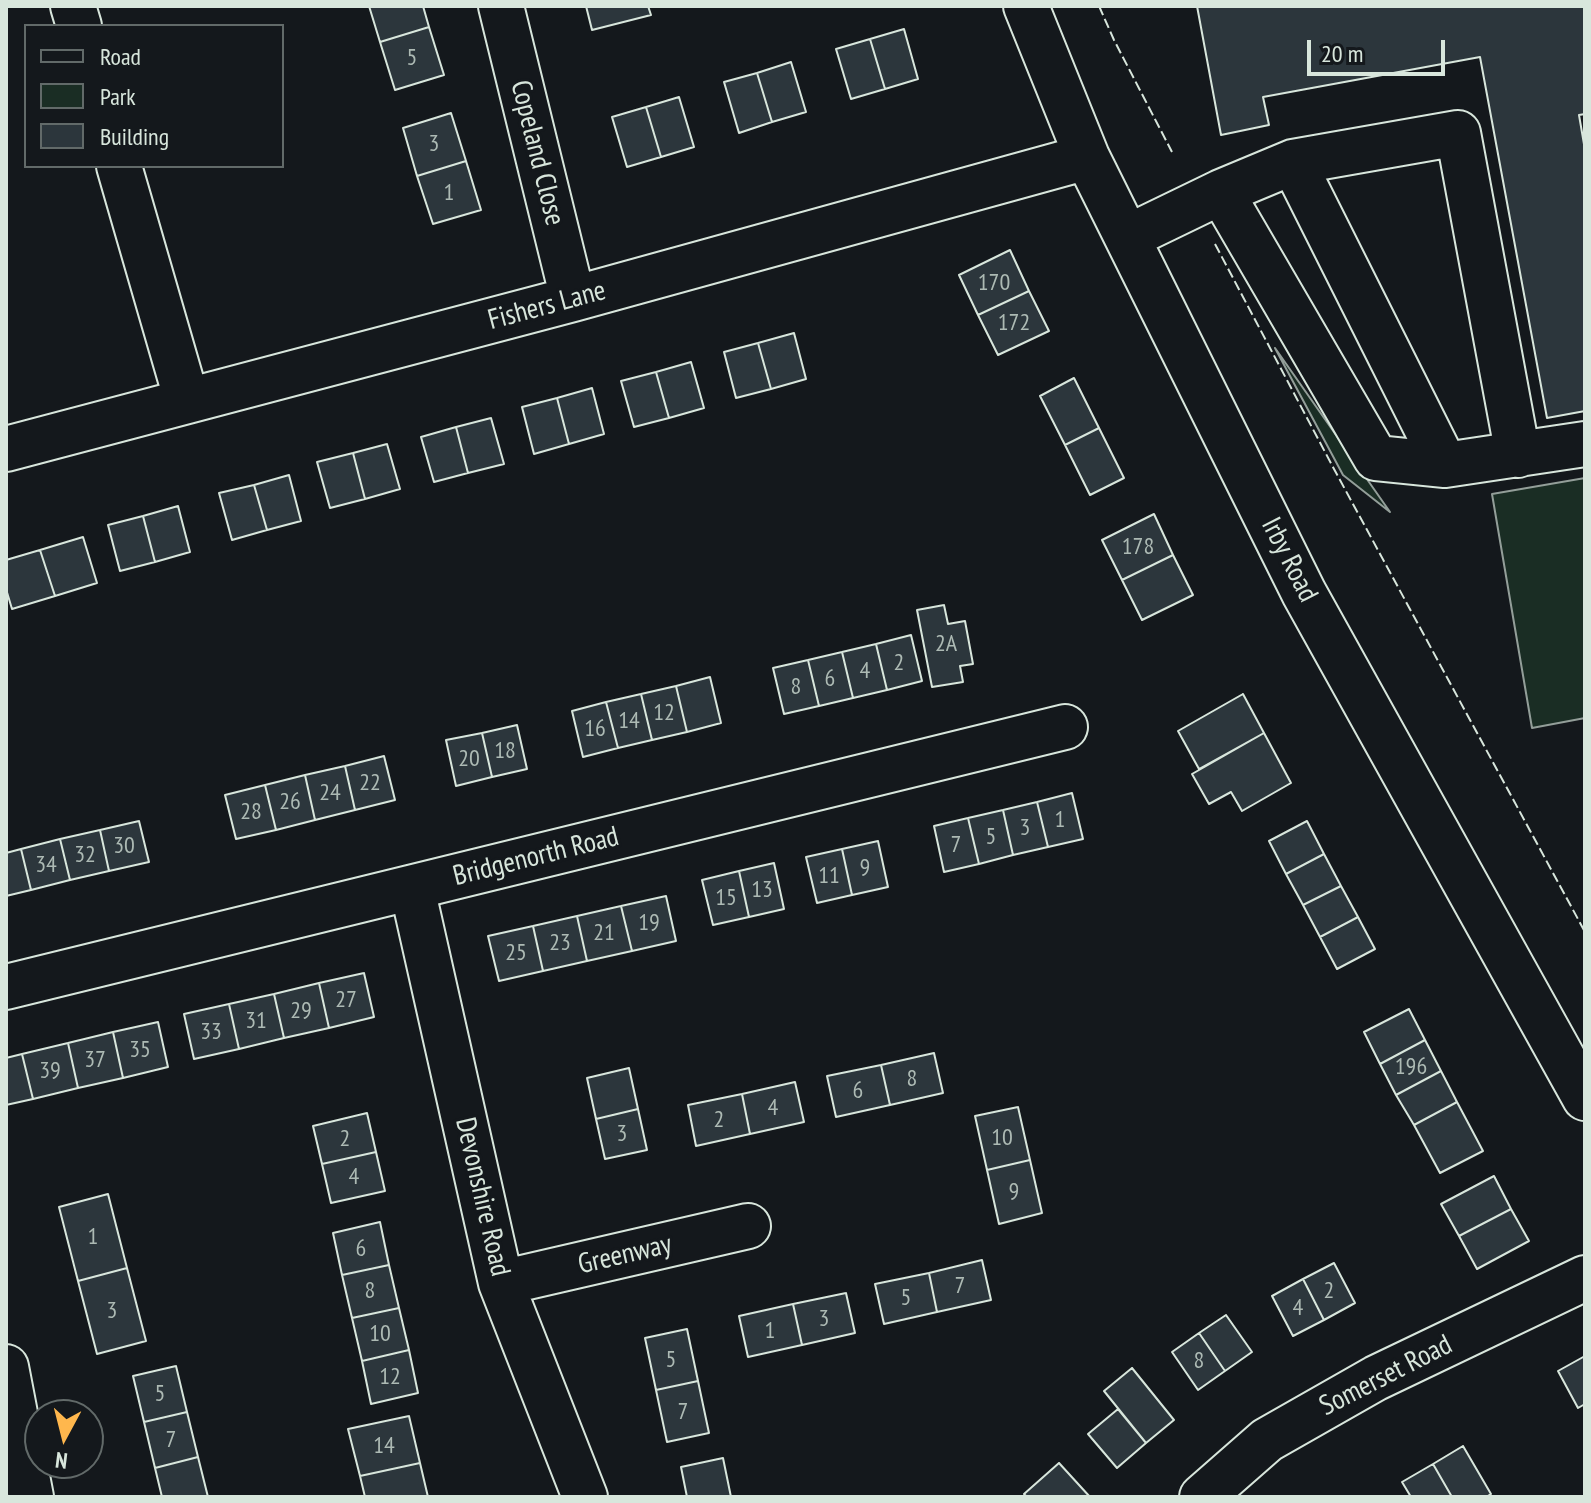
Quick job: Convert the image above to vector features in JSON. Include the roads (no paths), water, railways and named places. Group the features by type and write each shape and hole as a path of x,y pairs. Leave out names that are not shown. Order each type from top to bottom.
{"street":[{"name":"Copeland Close","path":"501,6 573,299"},
{"name":"Irby Road","path":"1026,6 1087,157 1304,593 1585,1098"},
{"path":"1128,237 1221,192 1293,162 1458,133 1518,455"},
{"name":"Fishers Lane","path":"6,449 573,299 1087,157"},
{"path":"1293,162 1445,465"},
{"path":"120,168 187,401"},
{"path":"1221,192 1376,458 1445,465 1585,444"},
{"name":"Bridgenorth Road","path":"6,987 1065,727"},
{"name":"Devonshire Road","path":"412,888 501,1283 585,1497"},
{"name":"Greenway","path":"501,1283 748,1226"},
{"name":"Somerset Road","path":"1202,1497 1267,1440 1376,1378 1585,1278"},
{"path":"6,1367 31,1497"}]}
